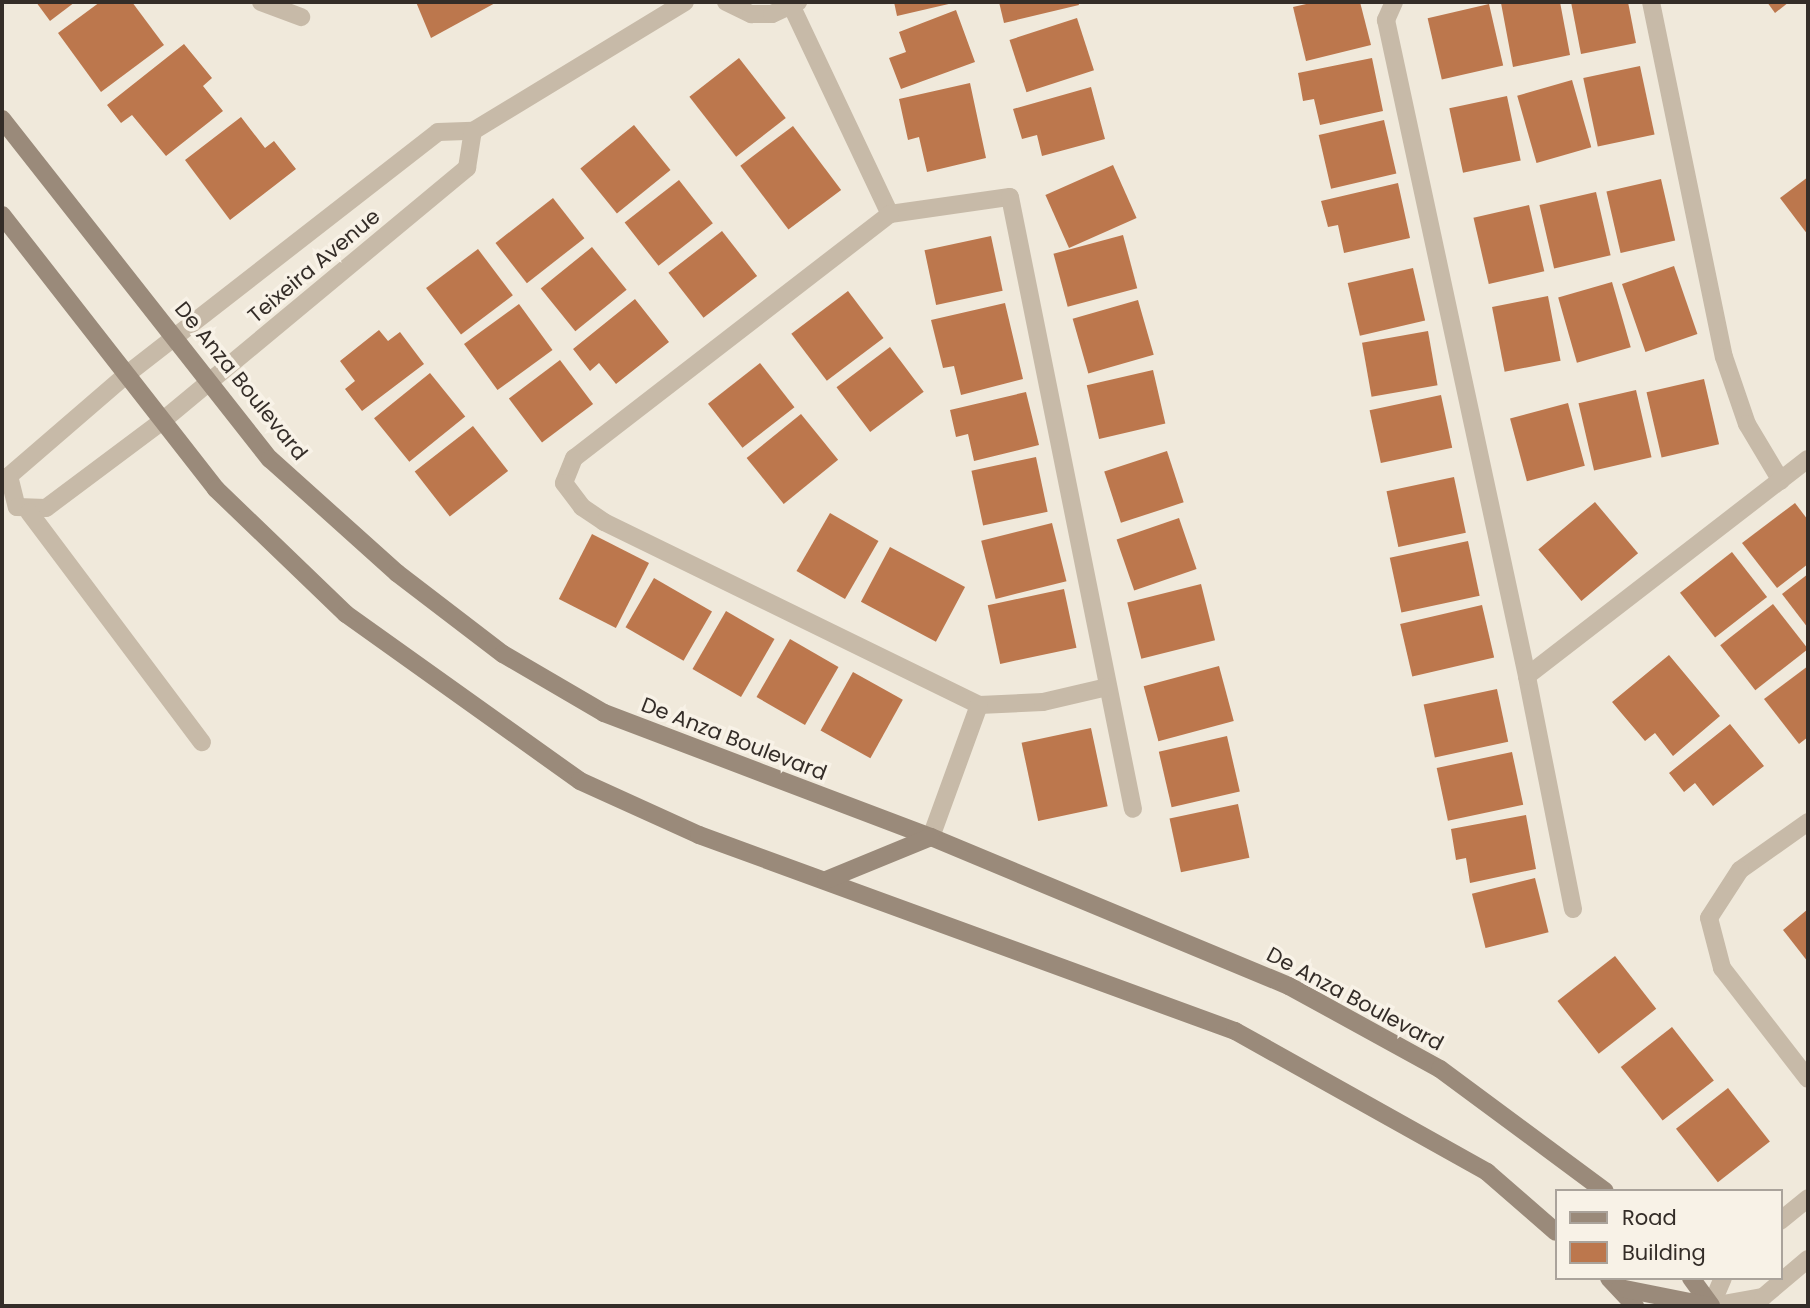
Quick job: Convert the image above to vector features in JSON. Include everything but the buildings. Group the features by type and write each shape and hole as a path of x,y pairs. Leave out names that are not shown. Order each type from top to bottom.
{"street":[{"path":"261,2 301,17"},
{"name":"Teixeira Avenue","path":"473,131 467,168 211,382 46,508 29,512 17,507 9,476 126,375 439,132 473,131 685,2"},
{"path":"726,2 751,14 795,4 890,214"},
{"path":"1394,2 1386,20 1527,676 1573,909"},
{"path":"1651,2 1724,357 1747,424 1781,481"},
{"name":"De Anza Boulevard","path":"2,119 270,459 397,573 503,654 604,713 931,837 1289,986 1440,1069 1602,1189"},
{"path":"1107,687 1043,702 979,705 604,522 582,508 564,483 573,458 890,214 1010,197 1133,809"},
{"path":"2,215 161,422 216,489 346,614 476,710 580,781 699,835 1235,1031 1487,1172 1554,1229"},
{"path":"1527,676 1808,459"},
{"path":"29,512 202,742"},
{"path":"826,880 931,837 979,705"},
{"path":"1808,822 1740,870 1709,918 1721,968 1808,1079"},
{"path":"1782,1219 1808,1198"},
{"path":"1614,1283 1711,1306 1763,1297 1808,1259"},
{"path":"1693,1280 1711,1306"},
{"path":"1711,1306 1722,1280"},
{"path":"1614,1283 1635,1306"}]}
